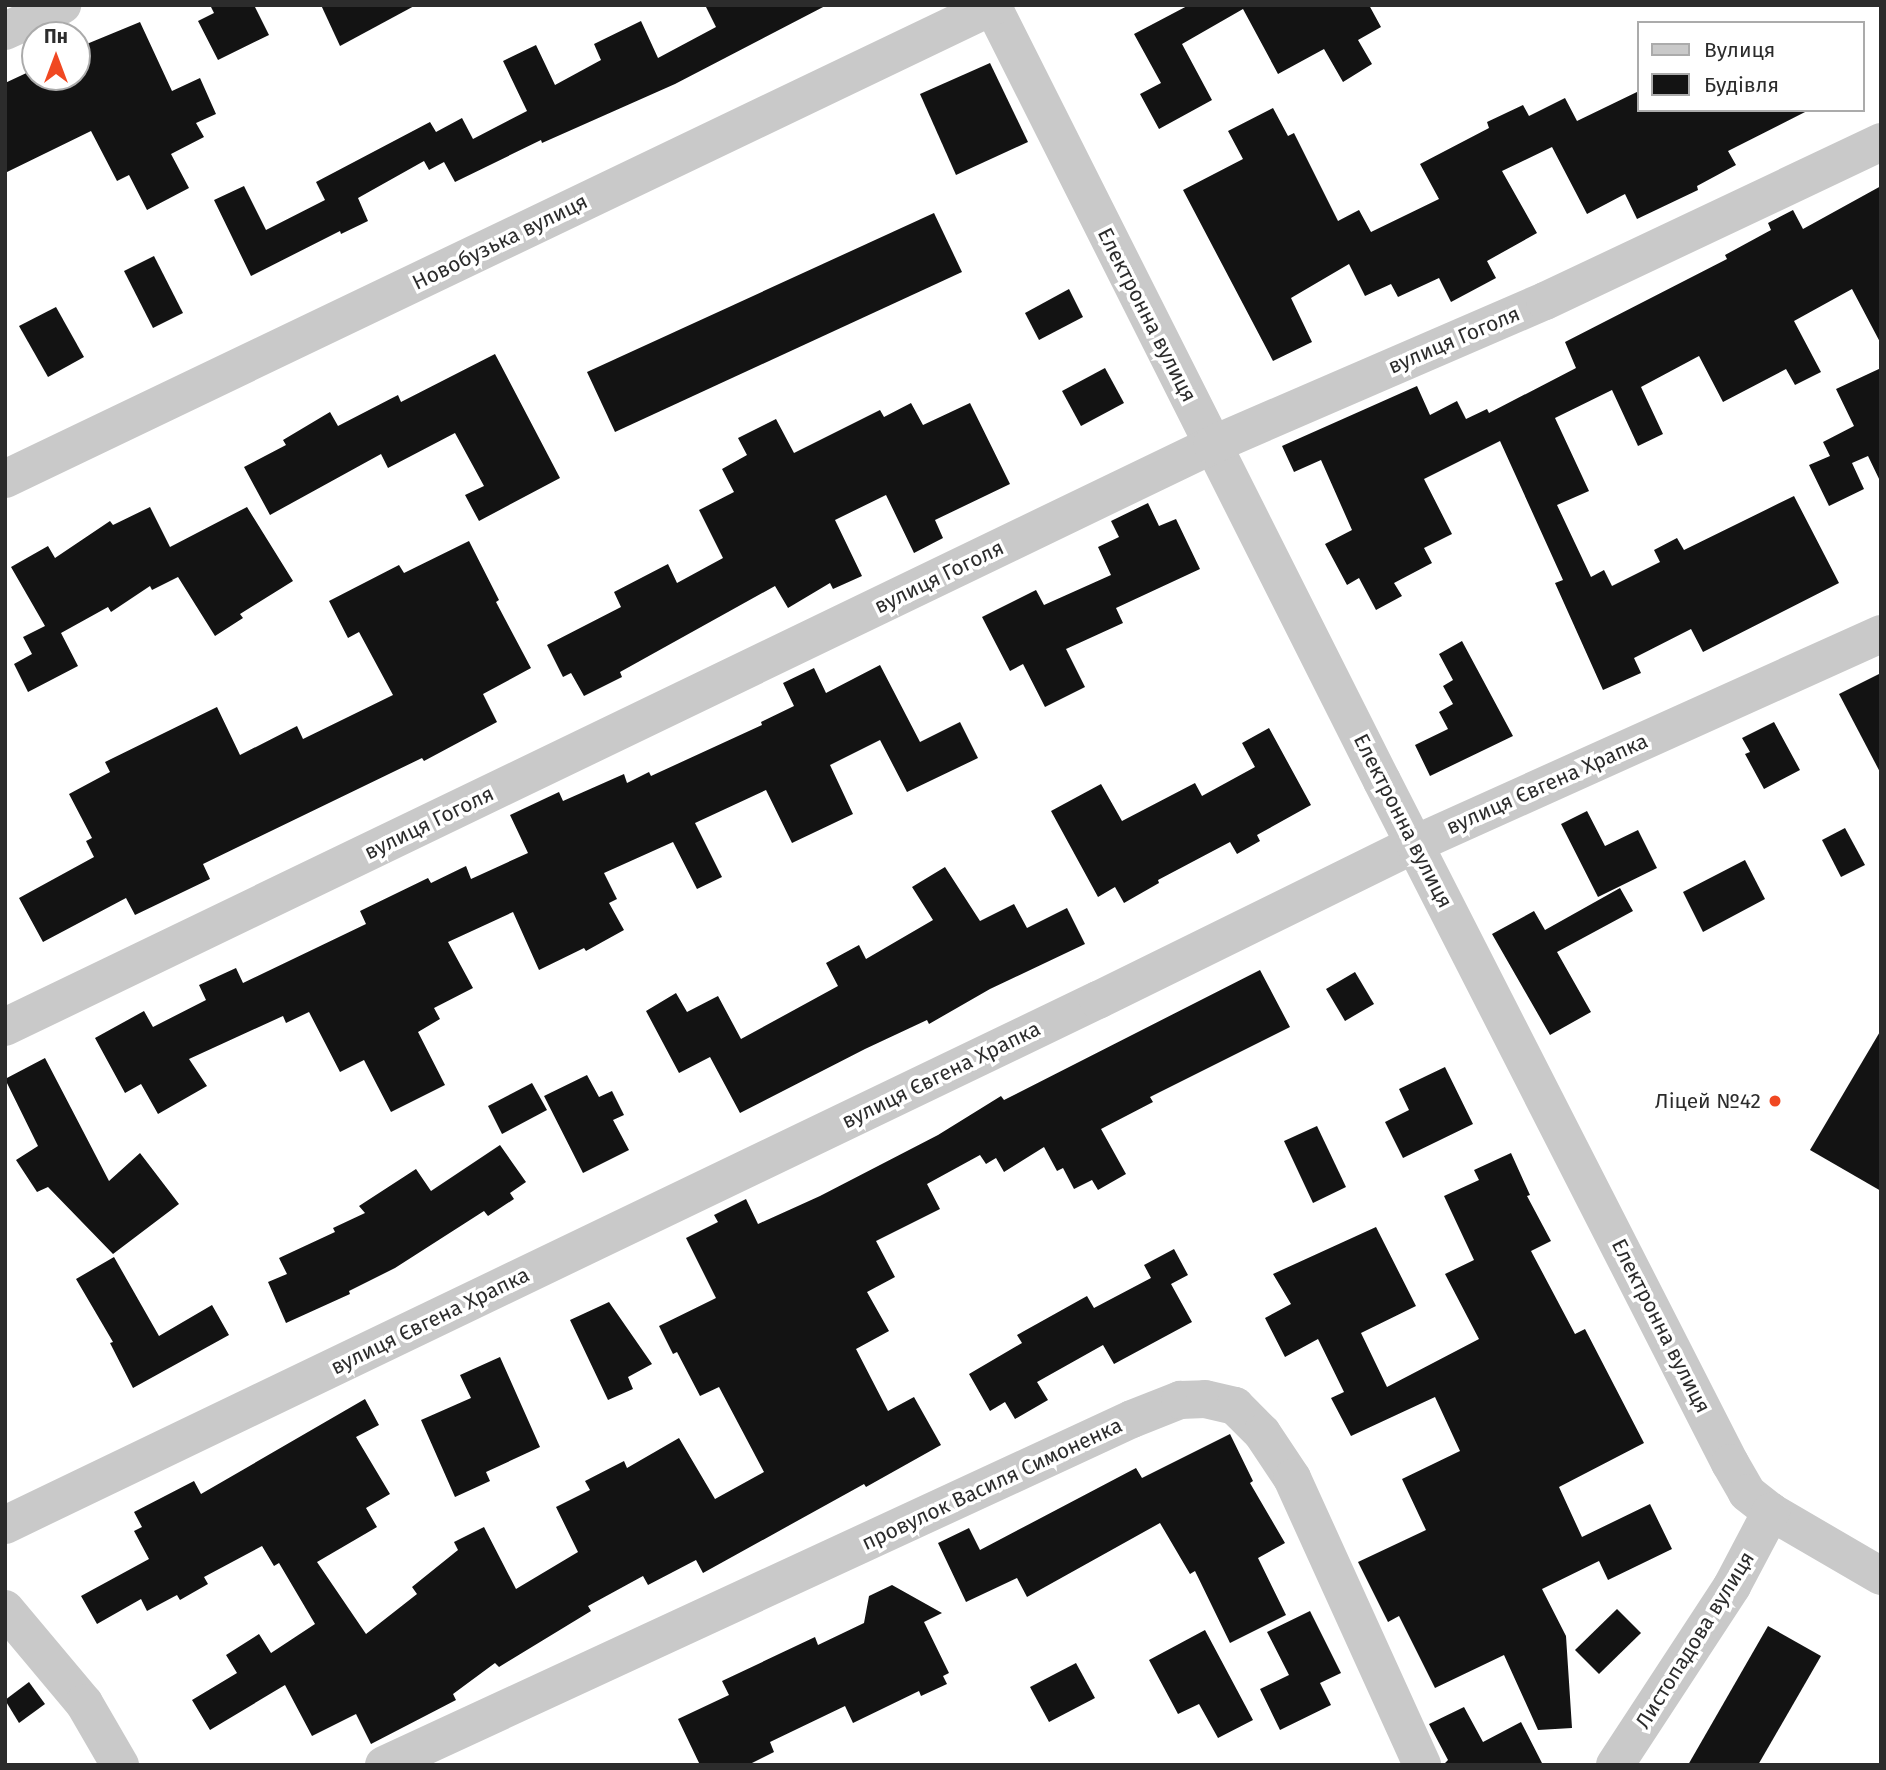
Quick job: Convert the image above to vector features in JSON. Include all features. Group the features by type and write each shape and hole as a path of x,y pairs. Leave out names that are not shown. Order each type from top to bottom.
{"street":[{"path":"5,31 62,5"},
{"name":"Електронна вулиця","path":"993,6 1212,445 1730,1463 1747,1493 1771,1512 1881,1576"},
{"name":"Новобузька вулиця","path":"5,479 993,6"},
{"name":"вулиця Гоголя","path":"5,1027 1212,445 1545,301 1881,142"},
{"name":"вулиця Євгена Храпка","path":"5,1525 1098,1000 1415,844 1881,634"},
{"name":"провулок Василя Симоненка","path":"384,1765 1132,1419 1180,1400 1205,1399 1235,1406 1262,1433 1292,1478 1422,1765"},
{"name":"Листопадова вулиця","path":"1615,1765 1732,1587 1771,1512"},
{"path":"5,1609 55,1665 84,1703 120,1765"}],"building":[{"path":"210,5 254,5 269,35 218,60 198,21 214,13"},
{"path":"321,5 416,5 340,46"},
{"path":"705,5 827,5 675,84 542,143 541,140 455,182 444,162 429,170 424,161 358,198 368,221 341,234 340,231 251,276 214,200 244,186 266,230 325,200 316,182 430,122 436,132 462,118 473,139 527,111 503,61 536,45 555,85 601,60 594,44 641,21 658,58 716,27"},
{"path":"1189,5 1369,5 1381,27 1358,40 1372,64 1343,82 1324,49 1278,74 1243,9 1182,44 1212,100 1159,129 1140,94 1161,83 1134,34"},
{"path":"140,22 172,91 200,78 216,114 196,123 204,137 171,154 189,188 147,210 129,175 117,181 91,131 5,173 5,83 21,76 21,91 91,91 91,42"},
{"path":"990,63 1028,142 956,175 920,94"},
{"path":"1638,91 1638,112 1805,112 1728,151 1736,165 1697,186 1698,190 1637,219 1625,194 1587,214 1552,147 1502,171 1537,233 1487,261 1496,278 1451,302 1439,278 1398,297 1391,284 1365,296 1349,264 1291,298 1312,342 1273,361 1183,190 1243,159 1228,131 1273,108 1288,136 1294,133 1338,221 1359,210 1371,232 1439,199 1420,164 1489,128 1487,122 1523,105 1529,116 1565,98 1577,121"},
{"path":"1881,186 1881,344 1852,289 1794,321 1821,372 1795,385 1786,369 1723,402 1699,356 1641,387 1663,434 1638,446 1612,390 1555,418 1589,491 1557,505 1591,577 1604,570 1612,586 1660,562 1654,550 1677,538 1684,550 1794,496 1839,583 1703,652 1691,629 1634,658 1641,673 1603,690 1555,583 1563,580 1500,441 1424,479 1452,534 1424,548 1432,563 1394,583 1402,596 1376,610 1359,578 1347,585 1325,544 1352,530 1321,460 1294,472 1282,446 1417,386 1430,415 1457,401 1466,419 1487,409 1489,413 1576,368 1565,342 1727,259 1725,255 1771,230 1768,223 1793,210 1803,229"},
{"path":"934,213 962,272 615,432 587,372"},
{"path":"154,256 183,313 153,328 124,271"},
{"path":"1069,289 1083,317 1039,340 1025,313"},
{"path":"56,307 84,357 48,377 19,326"},
{"path":"495,354 560,478 479,521 465,495 484,486 455,433 388,468 381,454 270,515 244,467 286,445 283,440 330,412 338,426 398,395 401,402"},
{"path":"1105,368 1124,403 1081,426 1062,391"},
{"path":"1881,368 1881,483 1868,456 1852,463 1864,489 1829,506 1809,465 1830,456 1823,442 1854,426 1836,389"},
{"path":"911,403 923,425 970,403 1010,484 935,520 943,538 914,553 886,495 835,520 862,576 833,589 830,583 788,608 775,586 620,672 622,677 584,696 571,673 563,677 547,645 621,607 614,592 668,564 677,583 723,558 699,510 734,492 722,469 747,455 738,438 776,419 794,453 880,410 884,417"},
{"path":"1148,503 1159,526 1176,519 1200,569 1116,608 1123,623 1066,649 1085,687 1045,707 1023,664 1010,671 982,617 1036,590 1044,605 1111,575 1098,547 1119,537 1111,521"},
{"path":"150,507 170,547 247,507 293,581 240,614 243,618 215,636 178,577 152,590 150,586 111,612 108,607 61,633 78,666 28,692 14,664 32,654 23,637 45,626 11,567 48,546 55,558 110,521 113,525"},
{"path":"469,541 499,600 496,602 531,668 483,694 497,722 424,761 422,758 203,864 210,879 135,915 126,898 43,942 19,898 94,857 86,841 92,838 69,794 110,772 105,762 217,707 240,755 297,726 303,739 393,695 359,632 348,638 329,601 399,565 404,573"},
{"path":"1462,641 1513,736 1430,776 1415,745 1448,729 1439,712 1453,704 1443,686 1453,680 1439,654"},
{"path":"880,665 920,742 960,722 978,758 907,792 880,740 830,765 853,814 792,843 766,790 695,823 722,877 697,889 673,842 604,873 617,899 609,903 624,930 586,951 584,948 539,970 513,912 448,942 473,988 434,1008 440,1019 418,1032 445,1085 391,1112 364,1060 340,1072 309,1012 286,1023 283,1016 189,1059 207,1086 158,1114 141,1084 125,1093 95,1038 144,1011 153,1027 206,1000 199,985 236,968 243,983 366,924 360,911 428,878 431,883 466,866 471,879 528,853 510,815 559,792 563,801 624,774 627,783 649,772 651,776 762,725 761,722 794,706 783,683 814,668 826,693"},
{"path":"1881,673 1881,774 1839,694"},
{"path":"1774,722 1800,770 1764,789 1745,754 1750,752 1742,738"},
{"path":"1269,728 1311,805 1257,835 1260,841 1237,854 1230,842 1158,880 1159,883 1124,903 1115,887 1098,897 1051,811 1101,784 1122,821 1195,783 1202,796 1255,767 1242,743"},
{"path":"1587,811 1605,846 1638,830 1657,868 1598,897 1561,824"},
{"path":"1845,828 1865,865 1841,877 1822,840"},
{"path":"1745,860 1765,899 1703,932 1683,892"},
{"path":"945,867 980,921 1014,904 1027,928 1067,908 1085,944 990,989 929,1024 927,1020 865,1049 740,1113 710,1057 679,1073 646,1011 676,993 687,1012 718,996 741,1039 838,986 826,963 859,945 866,959 933,920 912,887"},
{"path":"1620,888 1633,911 1557,952 1591,1012 1550,1035 1492,934 1534,911 1545,930"},
{"path":"1260,970 1290,1027 1150,1097 1153,1102 1101,1129 1126,1174 1098,1190 1092,1180 1074,1189 1063,1168 1057,1171 1044,1147 1004,1172 996,1158 986,1164 980,1155 927,1184 940,1209 876,1241 895,1277 867,1292 889,1331 856,1349 888,1411 914,1397 941,1445 866,1487 864,1484 703,1573 696,1560 648,1585 643,1576 588,1606 591,1611 499,1667 495,1663 453,1694 456,1700 371,1744 356,1714 312,1736 285,1685 210,1730 192,1700 237,1673 226,1655 259,1634 271,1653 315,1624 279,1563 274,1566 262,1546 204,1577 208,1584 180,1600 177,1595 147,1611 141,1599 97,1624 81,1596 149,1559 134,1531 142,1527 134,1512 194,1481 201,1494 365,1399 379,1425 356,1437 390,1494 366,1508 377,1527 317,1562 366,1634 417,1594 412,1587 458,1550 454,1542 484,1527 516,1589 578,1552 556,1507 590,1490 585,1481 624,1461 627,1468 679,1438 715,1499 764,1472 719,1387 700,1396 677,1352 673,1354 659,1326 716,1298 686,1238 718,1222 714,1215 746,1199 758,1224 820,1196 938,1135 1001,1096 1004,1100"},
{"path":"1355,972 1374,1004 1345,1021 1326,989"},
{"path":"1881,1030 1881,1191 1810,1150"},
{"path":"45,1058 109,1181 140,1153 179,1204 113,1254 48,1187 37,1192 16,1160 38,1146 5,1079"},
{"path":"1445,1067 1473,1124 1403,1158 1385,1122 1409,1110 1399,1089"},
{"path":"587,1075 599,1097 612,1091 624,1115 613,1120 629,1150 583,1173 544,1096"},
{"path":"532,1083 547,1110 502,1134 488,1106"},
{"path":"1317,1126 1346,1187 1313,1203 1284,1141"},
{"path":"500,1145 526,1182 510,1193 514,1199 488,1216 484,1211 395,1268 349,1291 350,1294 286,1323 268,1282 287,1274 279,1258 335,1232 333,1228 365,1213 359,1206 416,1169 431,1191"},
{"path":"1511,1153 1530,1195 1527,1196 1551,1241 1531,1251 1575,1334 1585,1329 1644,1443 1559,1487 1582,1537 1650,1504 1672,1549 1608,1580 1599,1561 1542,1589 1566,1636 1572,1728 1538,1730 1504,1655 1435,1688 1399,1616 1388,1622 1358,1562 1426,1530 1402,1479 1460,1451 1435,1397 1351,1436 1331,1398 1344,1392 1318,1339 1285,1357 1265,1318 1291,1304 1273,1274 1376,1227 1416,1306 1361,1333 1387,1387 1479,1339 1445,1274 1474,1260 1444,1196 1479,1180 1474,1170"},
{"path":"1174,1249 1188,1275 1171,1284 1192,1322 1114,1364 1103,1345 1037,1382 1048,1400 1015,1419 1005,1402 990,1411 969,1374 1022,1343 1017,1335 1087,1296 1094,1308 1151,1278 1144,1265"},
{"path":"114,1257 159,1336 212,1305 229,1335 133,1388 110,1343 113,1342 76,1279"},
{"path":"609,1302 652,1364 628,1377 633,1389 608,1400 570,1320"},
{"path":"500,1357 540,1447 486,1472 490,1481 455,1497 421,1420 471,1398 460,1375"},
{"path":"1230,1434 1253,1481 1250,1483 1285,1543 1258,1558 1286,1615 1230,1643 1195,1571 1190,1574 1160,1523 1027,1597 1017,1578 966,1602 938,1543 969,1528 980,1550 1136,1468 1142,1478"},
{"path":"892,1585 942,1613 924,1622 949,1673 943,1676 947,1684 921,1696 919,1691 853,1723 845,1706 770,1742 774,1752 748,1765 700,1765 678,1719 729,1695 722,1681 815,1637 818,1645 864,1623 869,1596"},
{"path":"1617,1609 1641,1633 1599,1674 1575,1650"},
{"path":"1310,1611 1341,1673 1320,1683 1331,1705 1280,1730 1260,1689 1289,1675 1267,1632"},
{"path":"1768,1626 1821,1656 1758,1765 1688,1765"},
{"path":"1205,1630 1253,1720 1218,1738 1199,1704 1178,1714 1149,1660"},
{"path":"1076,1663 1095,1698 1049,1722 1030,1687"},
{"path":"29,1682 45,1704 19,1723 5,1700"},
{"path":"1464,1707 1483,1742 1521,1722 1543,1765 1443,1765 1448,1760 1429,1724"}],"place":[{"name":"Ліцей №42","path":"1775,1101"}]}
